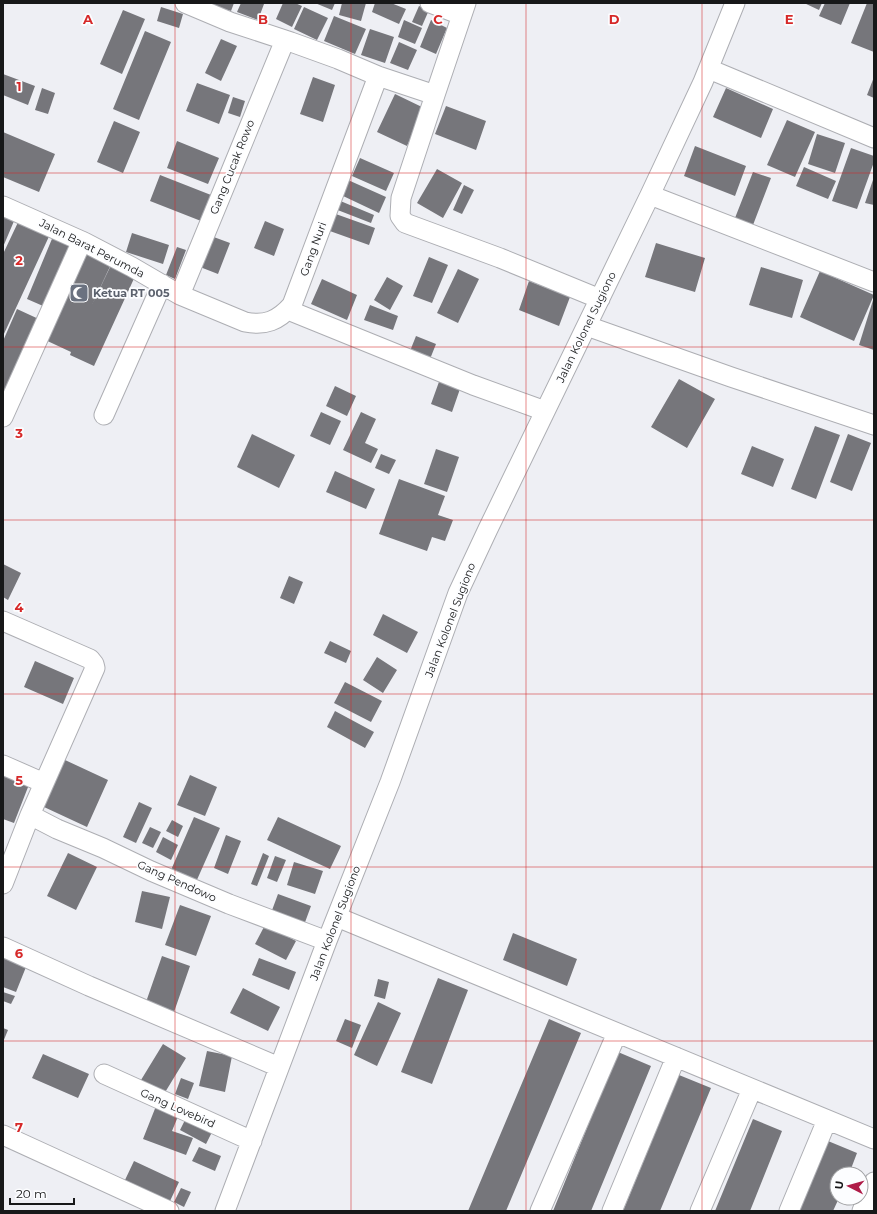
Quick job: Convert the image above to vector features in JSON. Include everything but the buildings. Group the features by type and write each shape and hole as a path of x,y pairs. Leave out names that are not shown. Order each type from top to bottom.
{"street":[{"path":"430,3 463,9 401,198 400,216 405,223 500,258 600,300"},
{"name":"Jalan Kolonel Sugiono","path":"225,1211 327,941 390,782 458,593 600,300 709,70 735,3"},
{"path":"189,4 230,22 285,40 338,59 378,76 435,95"},
{"name":"Gang Cucak Rowo","path":"180,295 285,40"},
{"path":"709,70 874,138"},
{"name":"Gang Nuri","path":"288,310 292,305 378,76"},
{"path":"650,195 874,282"},
{"name":"Jalan Barat Perumda","path":"3,206 82,241 132,267 180,295"},
{"path":"3,417 82,241"},
{"path":"104,415 162,284"},
{"path":"180,295 230,317 255,324 264,324 276,319 288,310 473,385 545,411"},
{"path":"587,326 731,377 874,425"},
{"path":"3,621 90,659 94,664 94,671 30,815 3,884"},
{"path":"3,765 44,783"},
{"name":"Gang Pendowo","path":"30,815 57,829 191,888 327,941"},
{"path":"337,917 874,1139"},
{"path":"3,947 89,986 280,1067"},
{"path":"540,1211 617,1032"},
{"path":"612,1211 676,1057"},
{"name":"Gang Lovebird","path":"104,1074 252,1141"},
{"path":"700,1211 752,1089"},
{"path":"788,1211 827,1120"},
{"path":"3,1135 169,1211"},
{"path":"862,1211 874,1182"}],"place":[{"name":"Ketua RT 005","path":"79,293"}]}
